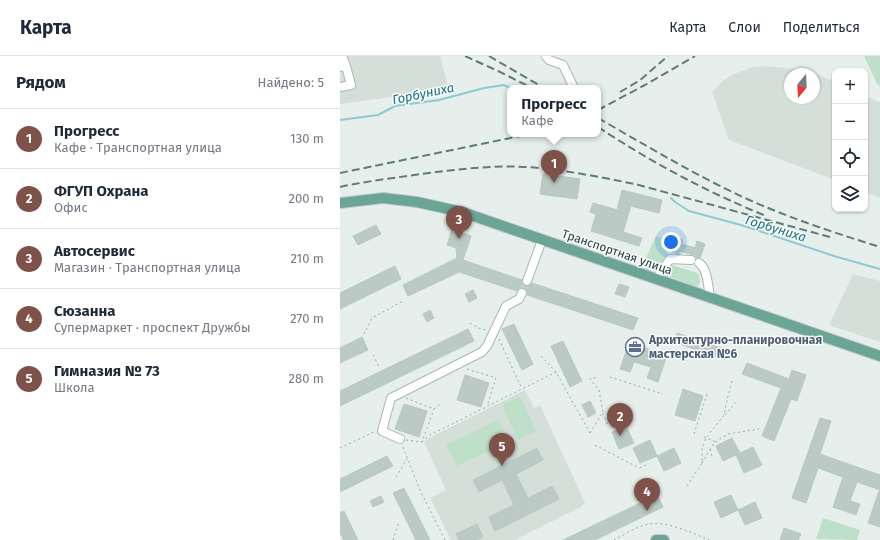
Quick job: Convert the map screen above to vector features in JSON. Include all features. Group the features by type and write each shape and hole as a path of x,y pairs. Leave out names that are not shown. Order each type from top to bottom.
{"main road":[{"name":"Транспортная улица","path":"340,203 383,198 417,202 462,212 880,356"}],"street":[{"path":"340,87 351,85 343,67 342,56"},
{"path":"546,56 549,60 563,65 573,85"},
{"path":"527,282 542,240"},
{"path":"656,279 670,259 695,262 702,265 710,297"},
{"path":"400,439 383,433 382,429 392,398 485,349 506,306 519,299 522,293"}],"path":[{"path":"364,334 372,318 403,301"},
{"path":"470,323 478,328 494,331 522,389"},
{"path":"373,355 379,367"},
{"path":"541,356 556,372 590,433 602,412"},
{"path":"455,365 496,378 487,407"},
{"path":"422,442 428,436 556,372"},
{"path":"598,376 590,379 599,390 602,412 608,425"},
{"path":"610,377 663,394"},
{"path":"724,415 732,381"},
{"path":"694,434 708,391"},
{"path":"396,395 434,408"},
{"path":"702,463 702,449 706,438 738,400"},
{"path":"422,442 434,408 441,403"},
{"path":"340,448 382,429"},
{"path":"686,486 716,442 728,434 759,429"},
{"path":"704,437 716,442"},
{"path":"422,442 400,439 420,490 445,540"},
{"path":"596,445 639,468 649,464"},
{"path":"710,449 712,456"},
{"path":"396,477 408,459"},
{"path":"393,540 400,522"},
{"path":"614,540 643,526 655,523 664,524 710,540"}],"shaded area":[{"path":"340,56 440,56 449,89 340,104"},
{"path":"766,66 786,68 784,68 784,104 820,104 820,76 832,81 832,179 729,140 712,92 724,80 734,74 753,67"},
{"path":"868,97 880,102 880,198 868,193"},
{"path":"853,274 880,281 880,342 829,325"},
{"path":"525,390 534,408 540,405 585,503 581,507 515,540 451,540 430,498 446,490 424,442 429,438"}],"green space":[{"path":"864,56 880,56 880,86 877,84"},
{"path":"667,234 671,235 666,251 668,254 656,269 647,270 644,266 644,262 656,236 663,238"},
{"path":"672,265 697,273 699,275 700,283 697,287 665,275 666,271"},
{"path":"520,396 536,431 518,440 502,405"},
{"path":"498,420 509,441 457,466 446,445"},
{"path":"823,518 860,530 857,540 816,539"}],"building":[{"path":"543,174 580,179 577,199 540,194"},
{"path":"622,190 662,200 659,213 631,206 623,232 642,238 639,246 591,231 596,214 590,212 593,203 617,210"},
{"path":"376,225 381,234 358,245 353,236"},
{"path":"452,229 471,236 463,260 522,280 525,286 532,283 638,318 633,330 527,295 527,290 524,288 519,288 517,291 459,272 408,296 403,285 457,258 456,248 447,245"},
{"path":"673,237 683,240 682,244 695,248 697,241 705,244 700,258 696,258 694,255 679,251 679,254 668,251"},
{"path":"395,266 401,279 340,309 340,293"},
{"path":"619,284 629,287 625,297 615,294"},
{"path":"473,290 477,298 469,302 465,294"},
{"path":"430,310 434,318 427,322 423,314"},
{"path":"514,324 533,364 522,370 502,329"},
{"path":"468,329 474,341 340,406 340,391"},
{"path":"677,333 728,350 725,360 674,342"},
{"path":"362,337 368,350 340,363 340,348"},
{"path":"563,341 582,381 570,387 551,346"},
{"path":"629,343 667,355 658,382 647,378 651,367 634,362 630,372 620,369"},
{"path":"747,363 789,379 792,370 806,375 797,401 791,399 774,441 762,436 781,388 742,374"},
{"path":"465,375 489,383 481,407 457,400"},
{"path":"683,389 703,396 695,421 675,415"},
{"path":"590,401 596,413 588,417 582,405"},
{"path":"404,404 427,411 419,437 395,429"},
{"path":"820,418 831,421 820,454 880,475 880,490 857,482 850,501 860,504 856,515 833,507 843,477 818,468 806,503 792,498"},
{"path":"626,426 634,443 619,449 612,432"},
{"path":"732,438 740,453 723,461 716,446"},
{"path":"650,440 657,456 640,463 633,448"},
{"path":"753,447 762,465 744,473 736,455"},
{"path":"537,448 543,460 516,474 528,498 552,486 559,499 495,531 489,517 514,505 502,480 479,492 473,480"},
{"path":"674,448 681,463 664,471 657,456"},
{"path":"387,456 393,466 340,492 340,479"},
{"path":"404,488 430,540 416,540 393,493"},
{"path":"880,491 880,527 868,523"},
{"path":"657,495 663,507 595,540 563,540"},
{"path":"731,495 738,510 721,518 714,502"},
{"path":"381,496 384,502 373,507 370,501"},
{"path":"755,502 762,518 745,525 738,510"},
{"path":"344,511 358,540 344,540 340,533 340,513"},
{"path":"477,524 483,537 476,540 459,540 456,534"},
{"path":"784,528 801,534 798,540 780,540"}],"waterway":[{"name":"Горбуниха","path":"340,120 378,115 395,106 439,100 484,88 504,85 507,86"},
{"name":"Горбуниха","path":"671,198 689,211 741,225 834,256 880,269"}],"tunnel":[{"path":"522,293 527,281"}],"railway":[{"path":"465,56 526,85"},
{"path":"489,56 539,85"},
{"path":"620,92 639,81 668,56"},
{"path":"601,108 695,56"},
{"path":"601,120 689,170 745,198 812,225 880,247"},
{"path":"601,129 680,176 722,197 766,216"},
{"path":"340,173 515,137"},
{"path":"340,187 421,174 465,169 495,167 539,168 635,184 830,237"}],"place":[{"name":"Прогресс","path":"554,183"},
{"name":"Автосервис","path":"459,239"},
{"name":"Архитектурно-планировочная мастерская №6","path":"635,347"},
{"name":"ФГУП Охрана","path":"620,436"},
{"name":"Гимназия № 73","path":"502,466"},
{"name":"Сюзанна","path":"647,511"}]}
